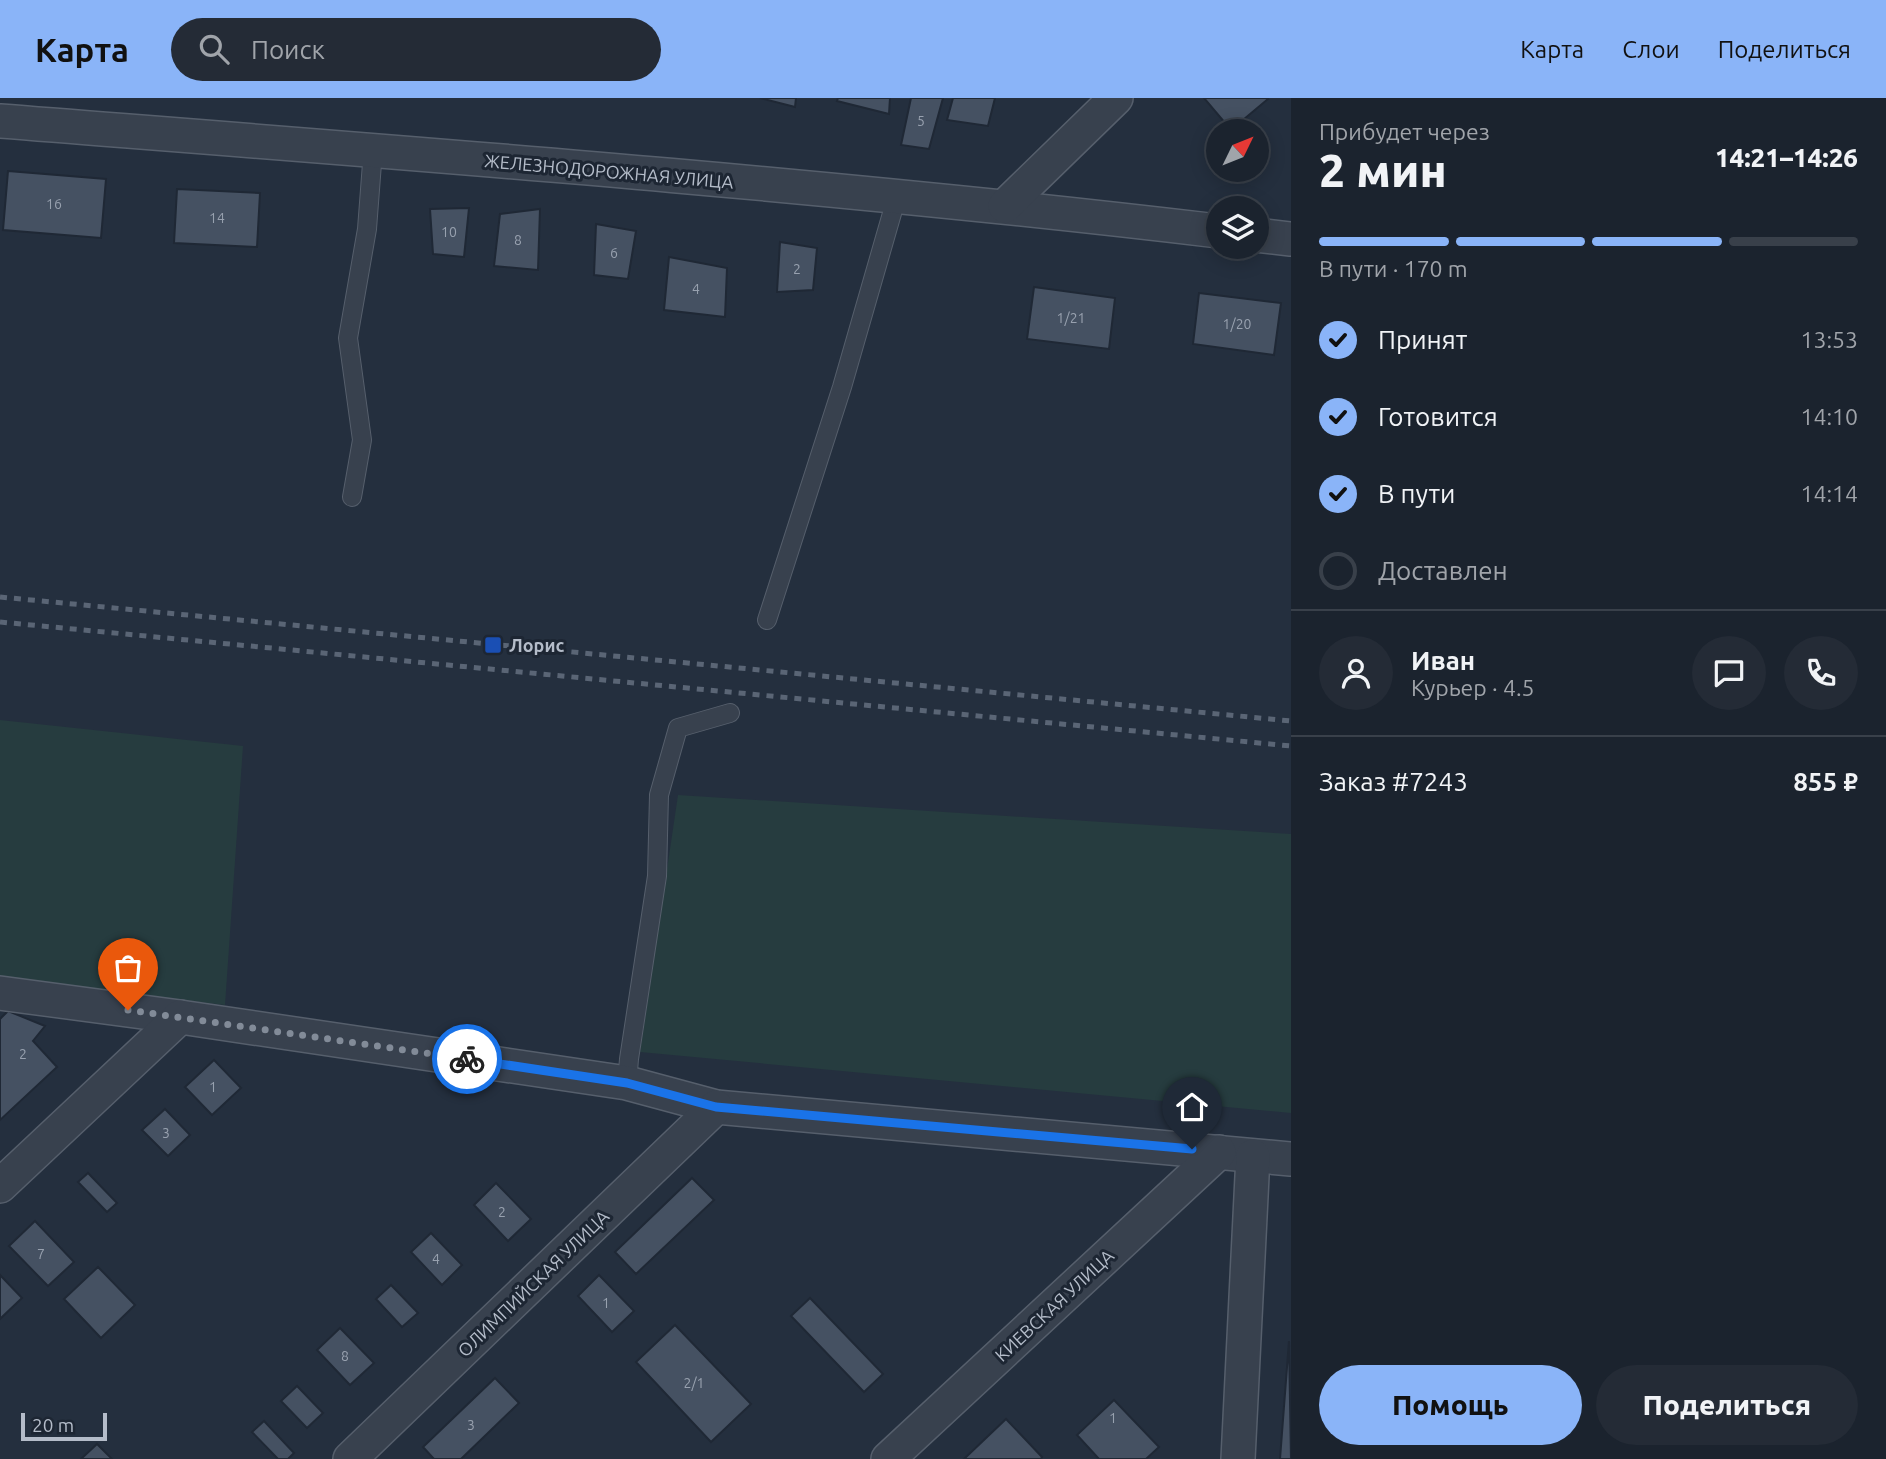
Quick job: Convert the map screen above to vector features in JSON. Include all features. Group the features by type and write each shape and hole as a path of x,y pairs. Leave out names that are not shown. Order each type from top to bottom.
{"street":[{"path":"1005,206 1116,98"},
{"name":"ЖЕЛЕЗНОДОРОЖНАЯ УЛИЦА","path":"0,121 373,150 897,196 1206,230"},
{"path":"1269,236 1291,239"},
{"path":"0,993 627,1083 716,1107 1291,1158"},
{"path":"0,1186 180,1017"},
{"name":"ОЛИМПИЙСКАЯ УЛИЦА","path":"350,1459 716,1107"},
{"name":"КИЕВСКАЯ УЛИЦА","path":"888,1459 1219,1152"},
{"path":"1238,1459 1253,1156"}],"lane":[{"path":"352,497 362,440 348,338 367,229 373,150"},
{"path":"768,620 842,387 897,196"},
{"path":"627,1083 657,876 659,794 678,728 730,713"}],"green space":[{"path":"0,720 243,746 225,1005 0,979"},
{"path":"678,795 1291,834 1291,1113 640,1052"}],"building":[{"path":"760,98 796,98 795,107"},
{"path":"838,98 890,98 889,114 837,101"},
{"path":"911,98 943,98 929,149 901,145"},
{"path":"953,98 995,98 988,126 947,120"},
{"path":"1204,98 1268,99 1244,119 1222,119"},
{"path":"8,171 106,179 101,238 3,230"},
{"path":"177,189 260,193 257,247 174,243"},
{"path":"469,208 464,257 433,254 430,209"},
{"path":"540,209 538,270 494,266 500,214"},
{"path":"596,224 636,231 628,279 594,275"},
{"path":"780,242 817,248 813,290 777,292"},
{"path":"669,257 727,268 725,317 664,310"},
{"path":"1034,287 1115,298 1109,349 1027,339"},
{"path":"1199,293 1281,303 1274,355 1193,344"},
{"path":"8,1011 45,1026 33,1041 57,1067 0,1120 0,1019"},
{"path":"214,1060 241,1088 212,1115 185,1087"},
{"path":"165,1109 190,1135 168,1156 142,1130"},
{"path":"88,1173 117,1203 107,1212 78,1182"},
{"path":"692,1178 714,1200 636,1274 615,1252"},
{"path":"496,1183 531,1219 508,1241 474,1205"},
{"path":"35,1221 74,1262 48,1286 9,1246"},
{"path":"431,1233 462,1265 442,1285 411,1252"},
{"path":"98,1267 135,1305 101,1338 64,1299"},
{"path":"0,1275 22,1298 0,1319"},
{"path":"599,1275 634,1311 612,1332 578,1296"},
{"path":"391,1285 418,1313 402,1327 376,1299"},
{"path":"810,1298 883,1374 864,1392 791,1316"},
{"path":"675,1325 751,1404 711,1442 636,1362"},
{"path":"340,1328 374,1363 350,1385 317,1350"},
{"path":"1289,1341 1291,1459 1280,1459"},
{"path":"495,1378 519,1403 461,1459 434,1459 423,1447"},
{"path":"297,1386 323,1413 307,1428 281,1401"},
{"path":"1114,1400 1159,1447 1146,1459 1099,1459 1077,1435"},
{"path":"1006,1419 1041,1459 964,1459"},
{"path":"264,1421 294,1453 288,1459 278,1459 252,1432"},
{"path":"97,1444 112,1459 81,1459"}],"railway":[{"path":"0,597 1291,721"},
{"path":"0,622 1291,746"}],"way so far":[{"path":"128,1010 467,1059"}],"place":[{"name":"Лорис","path":"493,645"}],"route":[{"path":"467,1059 627,1083 716,1107 1192,1149"}]}
